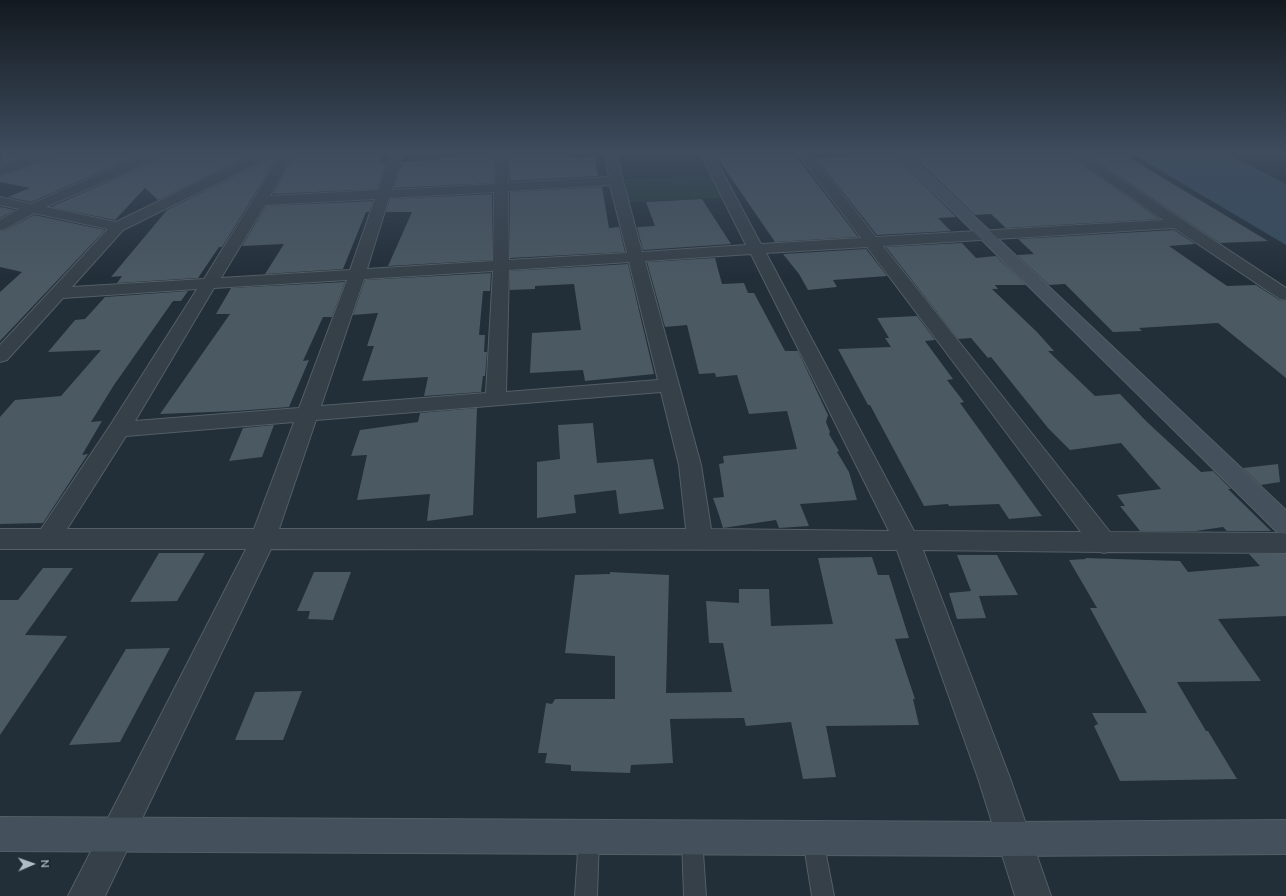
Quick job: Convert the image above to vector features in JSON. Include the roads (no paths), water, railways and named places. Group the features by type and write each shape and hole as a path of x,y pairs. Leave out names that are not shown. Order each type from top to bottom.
{"street":[{"path":"0,226 32,208 62,195"},
{"path":"0,355 118,227 183,195"},
{"path":"48,539 119,429 264,195"},
{"path":"260,201 369,195"},
{"path":"86,896 263,540 357,274 383,195"},
{"path":"496,399 501,195"},
{"path":"620,195 690,465 700,540"},
{"path":"727,195 754,248 799,330 907,542 994,778 1034,896"},
{"path":"835,195 1104,543"},
{"path":"943,195 1286,524"},
{"path":"1135,195 1286,295"},
{"path":"0,201 118,227"},
{"path":"58,293 754,248 1177,223"},
{"path":"119,429 670,385"},
{"path":"0,539 700,540 1286,544"},
{"path":"0,834 116,836 1015,839 1286,837"}],"lane":[{"path":"586,896 589,837"},
{"path":"692,838 695,896"},
{"path":"813,838 823,896"}],"water":[{"path":"1201,195 1286,195 1286,245"}]}
